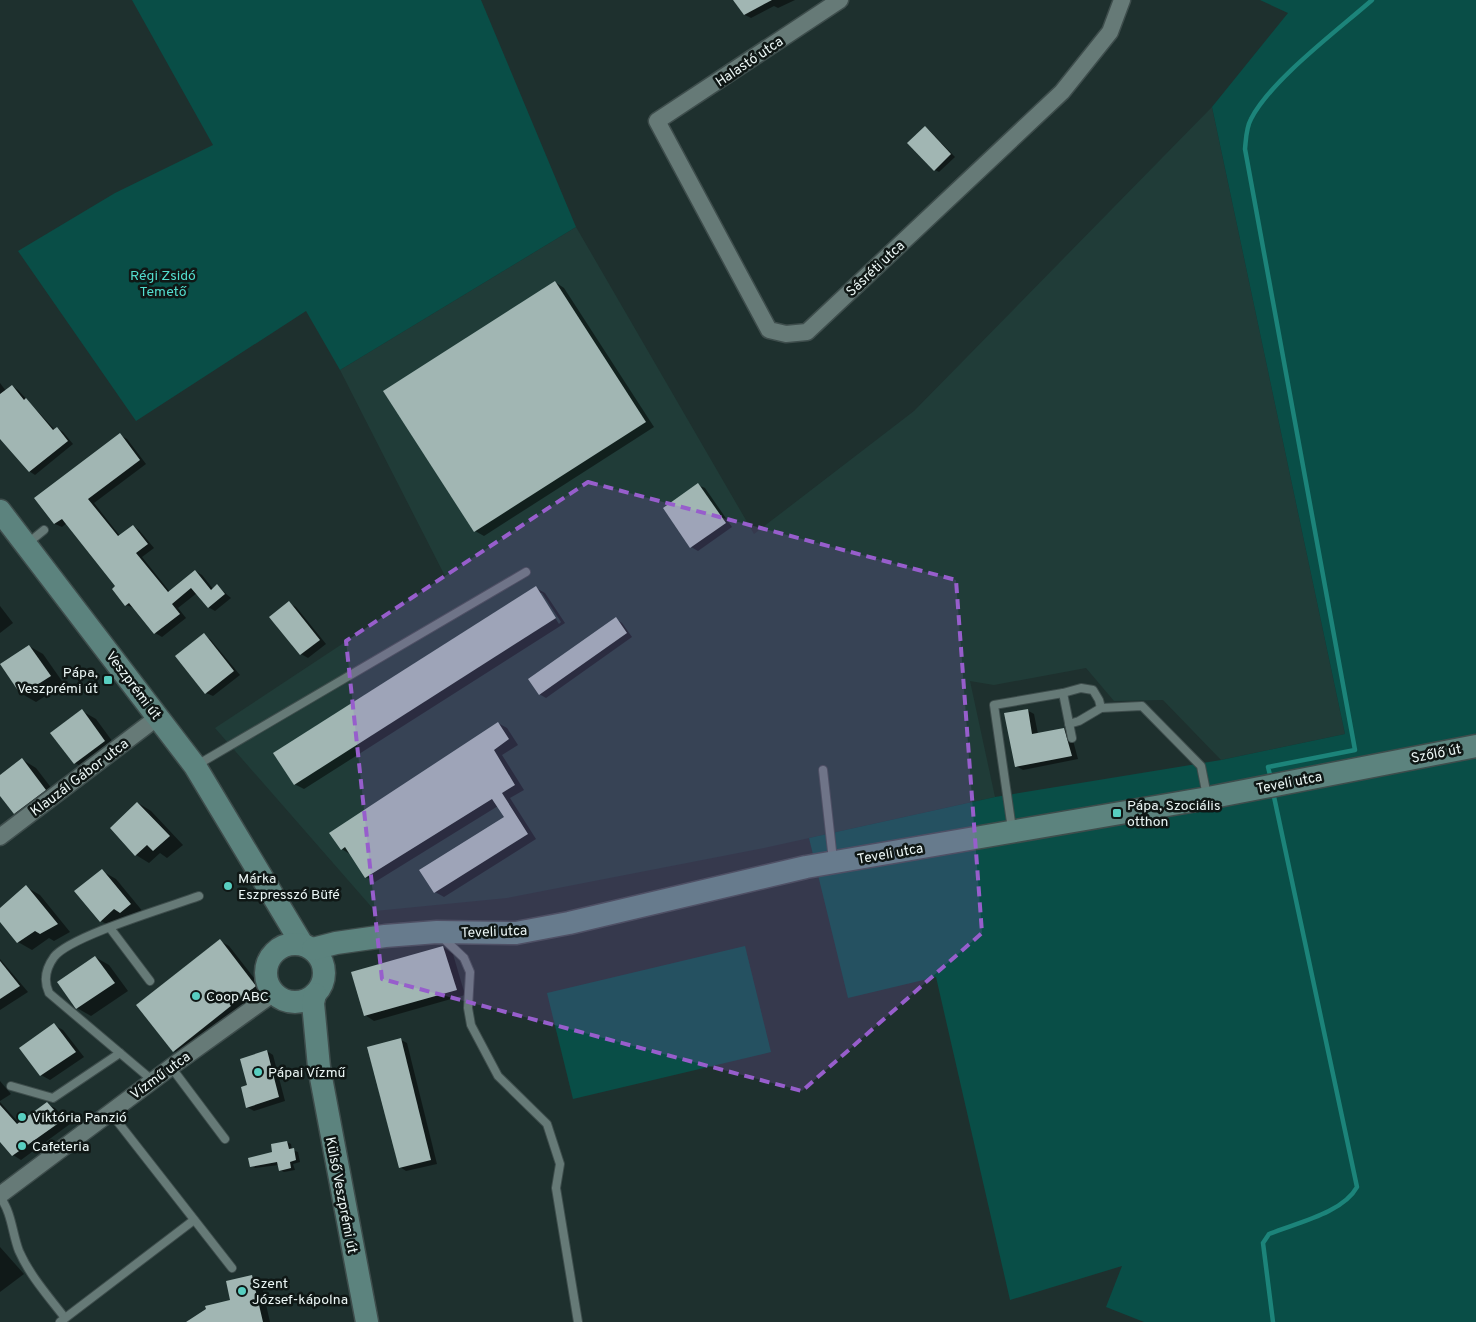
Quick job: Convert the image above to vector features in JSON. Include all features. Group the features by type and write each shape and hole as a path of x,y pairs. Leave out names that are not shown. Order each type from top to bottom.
{"main road":[{"name":"Veszprémi út","path":"0,511 195,766 307,947"},
{"name":"Szőlő út","path":"1396,761 1476,746"},
{"name":"Teveli utca","path":"307,947 385,936 437,932 516,933 570,923 697,891 834,862 1208,798 1396,761"},
{"name":"Veszprémi út","path":"257,867 274,922 276,937 274,953"},
{"name":"Teveli utca","path":"320,985 333,964 344,956 385,936"},
{"path":"287,945 307,947 323,964 320,985 297,1002 276,995 266,976 267,964 274,953 287,945"},
{"name":"Külső Veszprémi út","path":"320,985 312,1003 318,1067 367,1322"},
{"name":"Külső Veszprémi út","path":"276,995 289,1006 300,1023 318,1067"}],"street":[{"name":"Halastó utca","path":"657,121 840,0"},
{"name":"Sásréti utca","path":"657,121 769,330 786,334 807,332 1062,92 1110,32 1122,0"},
{"name":"Klauzál Gábor utca","path":"2,831 158,717"},
{"name":"Vízmű utca","path":"0,1196 152,1080 276,995"}],"lane":[{"path":"26,545 44,530"},
{"path":"195,766 526,572"},
{"path":"1012,831 994,705 1081,688 1093,690 1101,708"},
{"path":"1063,693 1072,738"},
{"path":"1069,724 1080,721 1101,708 1142,706 1201,766 1208,798"},
{"path":"823,770 834,862"},
{"path":"152,1080 49,993 44,982 47,969 55,956 74,942 199,896"},
{"path":"110,928 150,981"},
{"path":"437,932 464,958 470,972 468,1008 471,1025 498,1076 547,1124 560,1164 556,1188 578,1322"},
{"path":"11,1086 53,1098 120,1053"},
{"path":"171,1067 226,1139"},
{"path":"110,1112 232,1268"},
{"path":"0,1196 7,1207 14,1236 26,1265 62,1320 194,1220"}],"highlighted area":[{"path":"588,482 956,580 982,933 802,1091 382,979 346,641"}],"shaded area":[{"path":"1212,107 1345,734 1221,760 1163,700 1114,701 1086,668 994,685 970,681 995,797 764,848 507,898 375,911 215,728 445,576 340,370 576,227 754,534 914,411"}],"green space":[{"name":"Régi Zsidó Temető","path":"132,0 481,0 576,227 340,370 306,311 136,421 18,251 115,193 213,145"},
{"path":"1260,0 1476,0 1476,1322 1144,1322 1106,1307 1122,1266 1010,1300 936,977 848,998 809,838 995,797 1221,760 1345,734 1212,107 1288,13"},
{"path":"745,946 771,1052 573,1099 547,993"}],"building":[{"path":"733,0 772,0 744,15"},
{"path":"925,126 951,154 934,171 907,143"},
{"path":"555,281 646,422 474,532 383,391"},
{"path":"12,385 24,400 26,398 53,430 57,427 68,441 29,472 0,439 0,394"},
{"path":"120,433 140,460 88,499 118,536 133,525 148,544 136,553 168,592 195,570 211,590 217,584 225,594 208,608 191,588 172,604 180,614 154,634 129,603 125,606 112,589 115,586 62,519 54,524 34,498"},
{"path":"698,483 726,523 690,548 663,508"},
{"path":"536,586 556,618 294,785 273,753"},
{"path":"289,601 320,640 300,655 269,617"},
{"path":"616,617 627,633 539,695 528,679"},
{"path":"204,633 234,671 205,694 175,656"},
{"path":"29,645 51,676 21,695 0,664"},
{"path":"82,709 105,741 74,764 50,733"},
{"path":"1028,709 1032,734 1064,728 1072,756 1015,767 1004,713"},
{"path":"498,722 509,739 494,750 515,785 502,793 528,834 434,893 419,870 504,817 492,799 365,878 345,847 341,850 329,833"},
{"path":"22,758 46,790 14,814 0,796 0,775"},
{"path":"137,802 170,836 153,851 147,845 135,856 110,828"},
{"path":"102,869 131,904 120,913 114,909 100,922 74,891"},
{"path":"26,885 58,924 40,934 35,931 17,943 0,922 0,908"},
{"name":"Coop ABC","path":"220,939 256,986 173,1052 136,1005"},
{"path":"443,946 457,990 364,1016 351,972"},
{"path":"95,956 115,983 76,1009 57,982"},
{"path":"0,961 20,986 0,999"},
{"path":"54,1023 76,1052 40,1076 19,1048"},
{"path":"401,1038 431,1160 399,1168 367,1047"},
{"name":"Pápai Vízmű","path":"267,1050 279,1097 246,1108 241,1087 247,1085 240,1059"},
{"path":"47,1102 63,1120 12,1156 0,1142 0,1105 17,1124"},
{"path":"287,1141 289,1149 294,1148 296,1160 290,1162 291,1168 279,1171 277,1162 250,1167 248,1158 272,1152 271,1144"},
{"name":"Szent József-kápolna","path":"252,1275 263,1322 186,1322 206,1309 205,1306 230,1300 226,1281"}],"waterway":[{"path":"1271,779 1268,767 1355,750 1245,149 1246,134 1251,119 1261,104 1289,72 1372,0"},
{"path":"1273,792 1357,1187 1341,1204 1318,1216 1269,1234 1263,1243 1273,1322"}],"place":[{"name":"Pápa, Veszprémi út","path":"108,680"},
{"name":"Pápa, Szociális otthon","path":"1117,813"},
{"name":"Márka Eszpresszó Büfé","path":"228,886"},
{"name":"Coop ABC","path":"196,996"},
{"name":"Pápai Vízmű","path":"258,1072"},
{"name":"Viktória Panzió","path":"22,1117"},
{"name":"Cafeteria","path":"22,1146"},
{"name":"Szent József-kápolna","path":"242,1291"}]}
